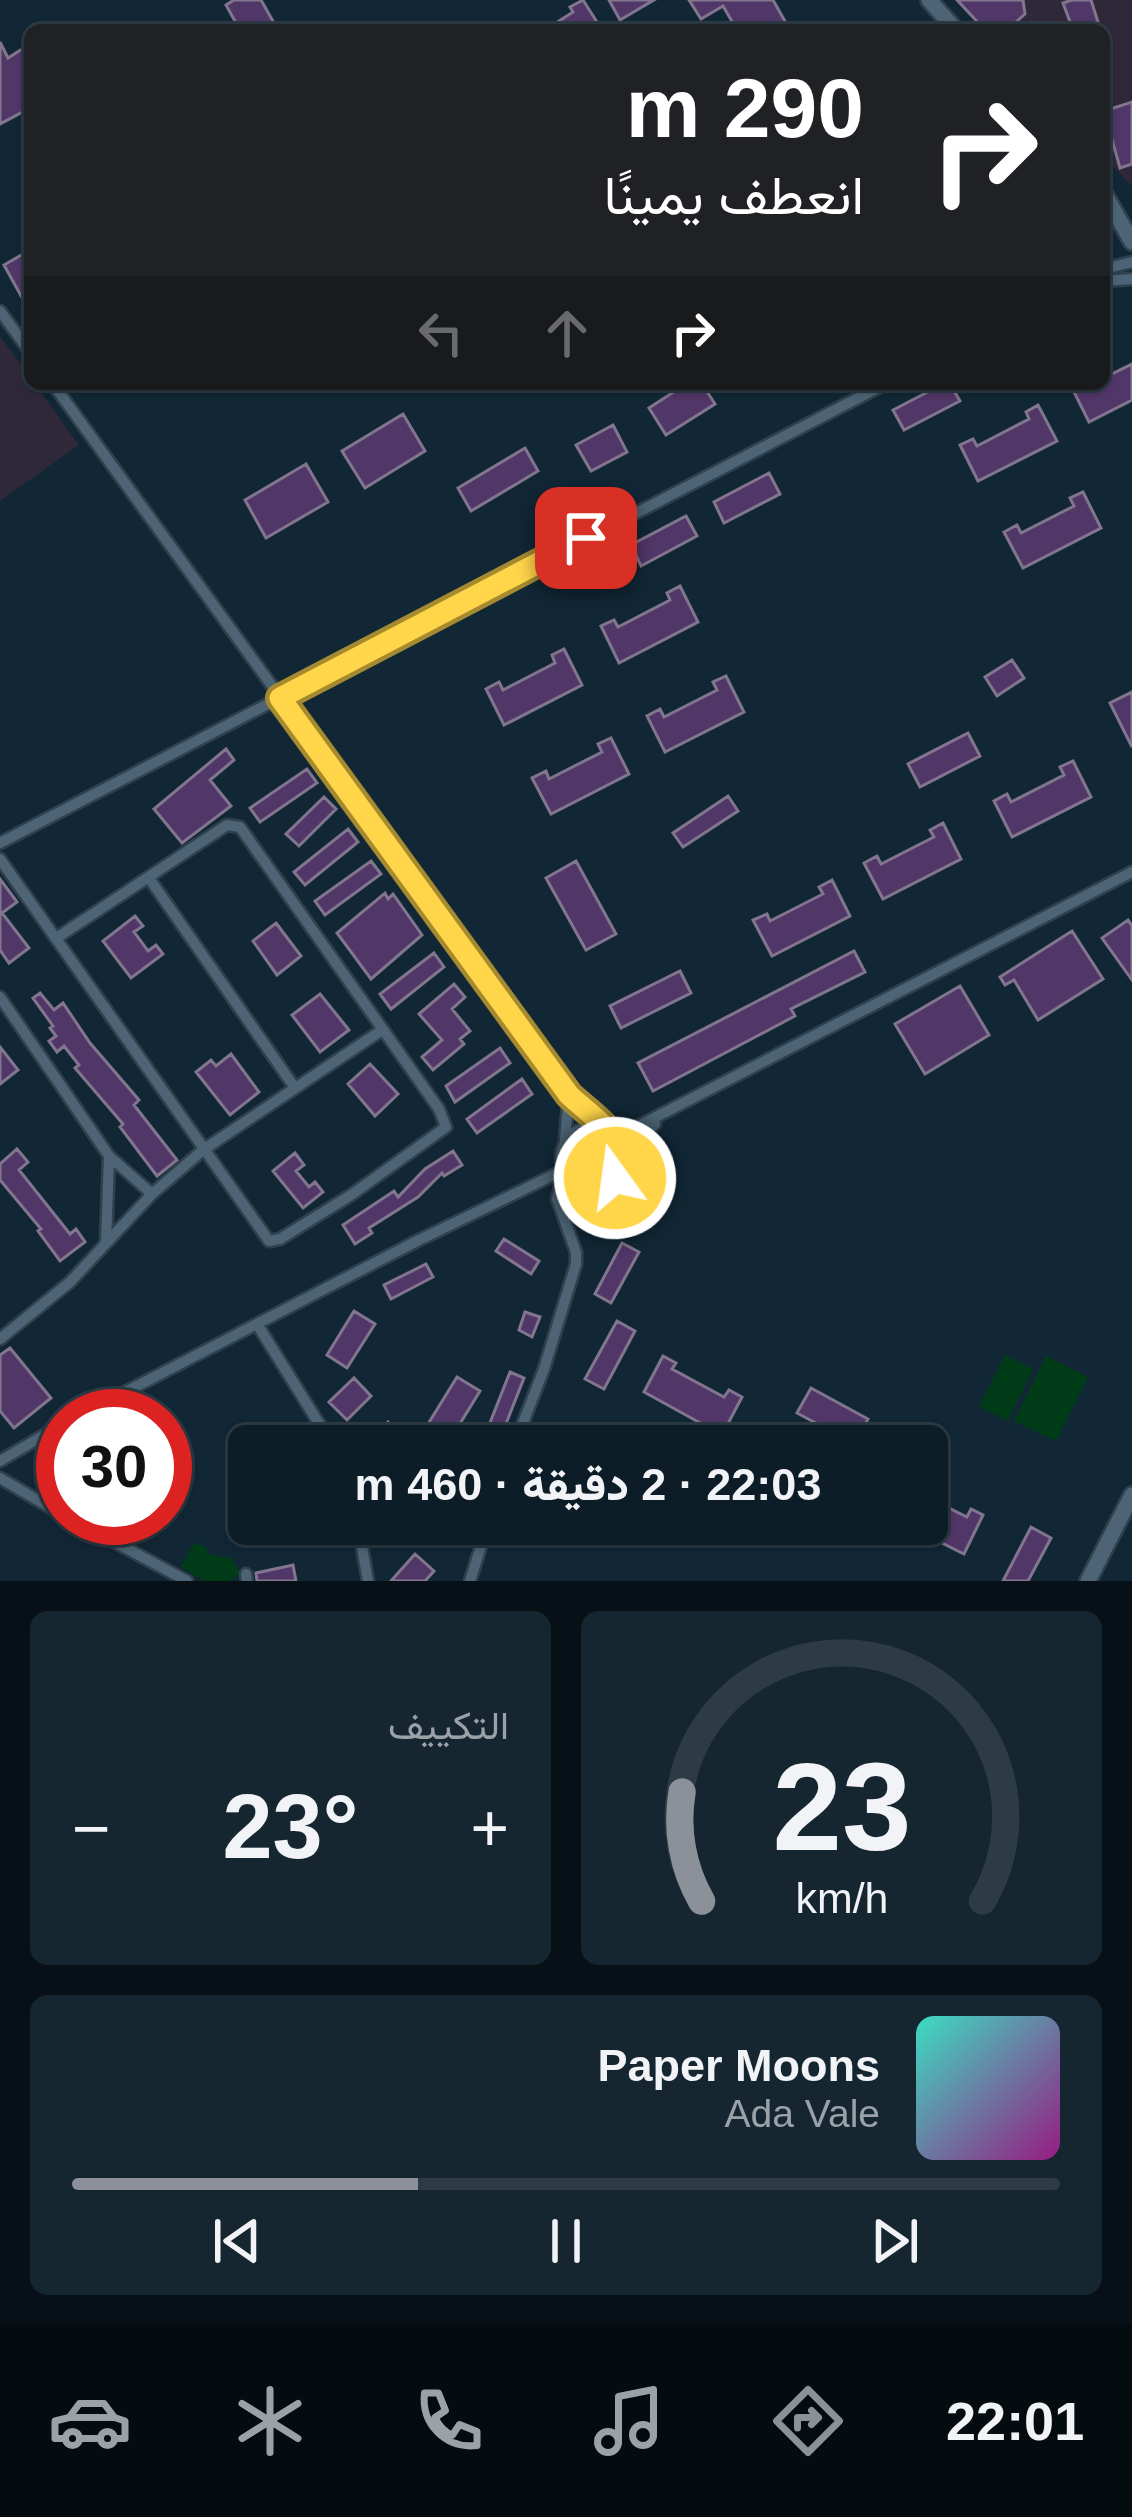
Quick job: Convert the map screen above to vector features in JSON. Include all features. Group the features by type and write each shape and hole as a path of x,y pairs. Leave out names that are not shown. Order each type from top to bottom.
{"main road":[{"path":"928,0 950,24"},
{"path":"1110,203 1132,242"},
{"path":"1088,1581 1131,1498"}],"street":[{"path":"0,310 24,344"},
{"path":"57,390 569,1095 612,1135 622,1154 620,1171 610,1183 594,1189 578,1186 564,1170"},
{"path":"0,843 873,390"},
{"path":"0,859 269,1240 280,1239 352,1195 446,1126 439,1109 240,827 227,825 58,937"},
{"path":"563,1148 578,1130 594,1127 612,1135 662,1118 1132,872"},
{"path":"149,878 295,1088"},
{"path":"0,998 109,1156 152,1193"},
{"path":"0,1339 70,1282 152,1193 203,1150 382,1030"},
{"path":"522,1425 576,1264 557,1199 570,1124 569,1095"},
{"path":"622,1154 662,1118"},
{"path":"106,1243 109,1156"},
{"path":"131,1389 564,1170"},
{"path":"562,1214 571,1190 578,1186"},
{"path":"257,1324 321,1425"},
{"path":"0,1462 36,1440"},
{"path":"0,1478 36,1499"},
{"path":"120,1545 187,1581"},
{"path":"362,1545 368,1581"},
{"path":"470,1581 481,1545"}],"shaded area":[{"path":"957,0 1132,0 1132,186 1110,163 1110,24 979,24"},
{"path":"0,336 24,369 24,390 39,390 79,445 0,501"}],"green space":[{"path":"1005,1355 1033,1369 1008,1421 979,1407"},
{"path":"1046,1356 1088,1377 1056,1441 1014,1421"},
{"path":"194,1543 206,1547 208,1553 229,1558 240,1572 231,1581 204,1581 181,1567"}],"building":[{"path":"234,0 261,0 275,24 237,24 226,5"},
{"path":"583,0 598,24 554,24 573,12 570,7"},
{"path":"609,0 654,0 620,20"},
{"path":"689,0 773,0 787,24 734,24 723,6 701,19"},
{"path":"957,0 1023,0 1025,14 1014,24 979,24"},
{"path":"1091,0 1098,22 1071,24 1063,3"},
{"path":"0,42 8,58 24,48 24,111 0,124"},
{"path":"1132,102 1132,164 1120,168 1110,132 1110,109"},
{"path":"24,253 24,301 4,265"},
{"path":"1132,364 1132,400 1089,422 1073,390 1110,390 1110,375"},
{"path":"677,390 706,390 715,404 666,435 649,408"},
{"path":"931,390 954,390 960,401 904,430 893,410"},
{"path":"1038,405 1057,441 978,481 960,445 973,439 977,446 1029,419 1026,412"},
{"path":"403,414 425,451 365,488 342,451"},
{"path":"613,425 627,452 591,471 576,445"},
{"path":"525,448 538,471 471,511 458,488"},
{"path":"306,464 328,502 266,538 245,500"},
{"path":"769,473 780,494 724,523 714,502"},
{"path":"1083,492 1101,528 1023,568 1004,532 1017,525 1021,533 1074,506 1070,498"},
{"path":"686,516 697,536 641,566 631,545"},
{"path":"680,586 698,622 619,663 601,626 614,620 618,627 670,600 667,593"},
{"path":"564,649 582,685 504,725 486,689 499,682 503,690 555,663 552,655"},
{"path":"1012,660 1024,678 997,696 985,677"},
{"path":"726,676 744,712 665,752 647,716 660,709 664,717 717,690 713,682"},
{"path":"1132,692 1132,747 1110,703"},
{"path":"968,733 980,756 920,787 908,764"},
{"path":"611,738 629,774 551,814 532,778 546,771 549,779 602,752 598,744"},
{"path":"226,749 234,760 210,780 231,806 182,843 154,809"},
{"path":"1073,761 1091,797 1012,837 994,801 1007,794 1011,802 1064,775 1060,767"},
{"path":"307,769 317,783 260,822 250,808"},
{"path":"728,796 738,811 683,847 673,833"},
{"path":"324,797 336,809 299,846 286,834"},
{"path":"943,823 961,859 883,899 864,863 877,856 881,864 934,837 930,830"},
{"path":"348,829 358,842 305,885 294,872"},
{"path":"371,861 381,874 325,915 315,901"},
{"path":"576,861 616,934 586,950 546,878"},
{"path":"0,879 17,902 2,913 29,948 9,963 0,950"},
{"path":"832,880 850,916 772,956 753,920 767,914 770,921 823,894 819,887"},
{"path":"385,893 388,899 393,894 422,935 371,979 337,933"},
{"path":"135,916 143,926 134,932 148,951 156,945 163,954 131,978 103,941"},
{"path":"1128,920 1132,926 1132,980 1102,938"},
{"path":"276,923 301,956 277,975 253,941"},
{"path":"1072,931 1103,979 1038,1020 1014,980 1005,985 1000,977"},
{"path":"854,951 865,972 791,1009 795,1016 653,1091 638,1063"},
{"path":"434,953 444,967 391,1009 380,994"},
{"path":"680,971 691,993 621,1028 610,1006"},
{"path":"454,984 465,997 452,1009 470,1031 460,1039 464,1044 433,1070 422,1057 442,1040 419,1014"},
{"path":"960,986 989,1035 925,1074 895,1024"},
{"path":"40,993 54,1010 63,1003 139,1100 134,1105 177,1160 157,1176 120,1127 123,1124 75,1068 79,1065 64,1046 57,1052 49,1041 56,1036 53,1026 33,998"},
{"path":"320,994 349,1030 320,1052 292,1015"},
{"path":"0,1047 18,1070 0,1084"},
{"path":"500,1048 510,1063 455,1102 446,1086"},
{"path":"231,1054 259,1092 230,1115 196,1072 211,1060 216,1066"},
{"path":"370,1064 398,1094 375,1116 348,1084"},
{"path":"522,1079 532,1094 477,1133 467,1119"},
{"path":"17,1149 28,1162 19,1170 70,1234 76,1229 85,1242 60,1261 38,1231 41,1229 0,1180 0,1164"},
{"path":"453,1151 462,1165 442,1173 355,1244 343,1225 394,1191 398,1197 425,1169"},
{"path":"295,1153 304,1165 296,1171 309,1187 315,1182 323,1192 303,1208 273,1171"},
{"path":"504,1239 539,1261 531,1274 496,1251"},
{"path":"622,1243 639,1252 611,1303 595,1294"},
{"path":"426,1264 433,1277 391,1299 384,1285"},
{"path":"354,1311 375,1324 347,1368 327,1355"},
{"path":"525,1312 540,1317 532,1337 519,1330"},
{"path":"617,1321 635,1331 604,1389 585,1379"},
{"path":"10,1348 44,1389 36,1389 36,1410 14,1428 0,1411 0,1355"},
{"path":"663,1356 676,1363 672,1369 724,1397 729,1390 742,1397 727,1425 704,1425 644,1392"},
{"path":"510,1372 524,1378 505,1425 489,1425"},
{"path":"457,1377 480,1391 461,1422 466,1425 428,1424"},
{"path":"354,1378 371,1396 347,1420 329,1402"},
{"path":"811,1388 868,1419 865,1425 819,1425 797,1413"},
{"path":"948,1508 967,1517 971,1509 983,1515 964,1554 946,1545"},
{"path":"1031,1527 1051,1538 1028,1581 1003,1581"},
{"path":"415,1554 434,1571 425,1581 391,1581"},
{"path":"293,1565 296,1581 257,1581 256,1573"}],"route":[{"path":"586,538 280,698 569,1095 616,1138 622,1159 615,1178"}]}
